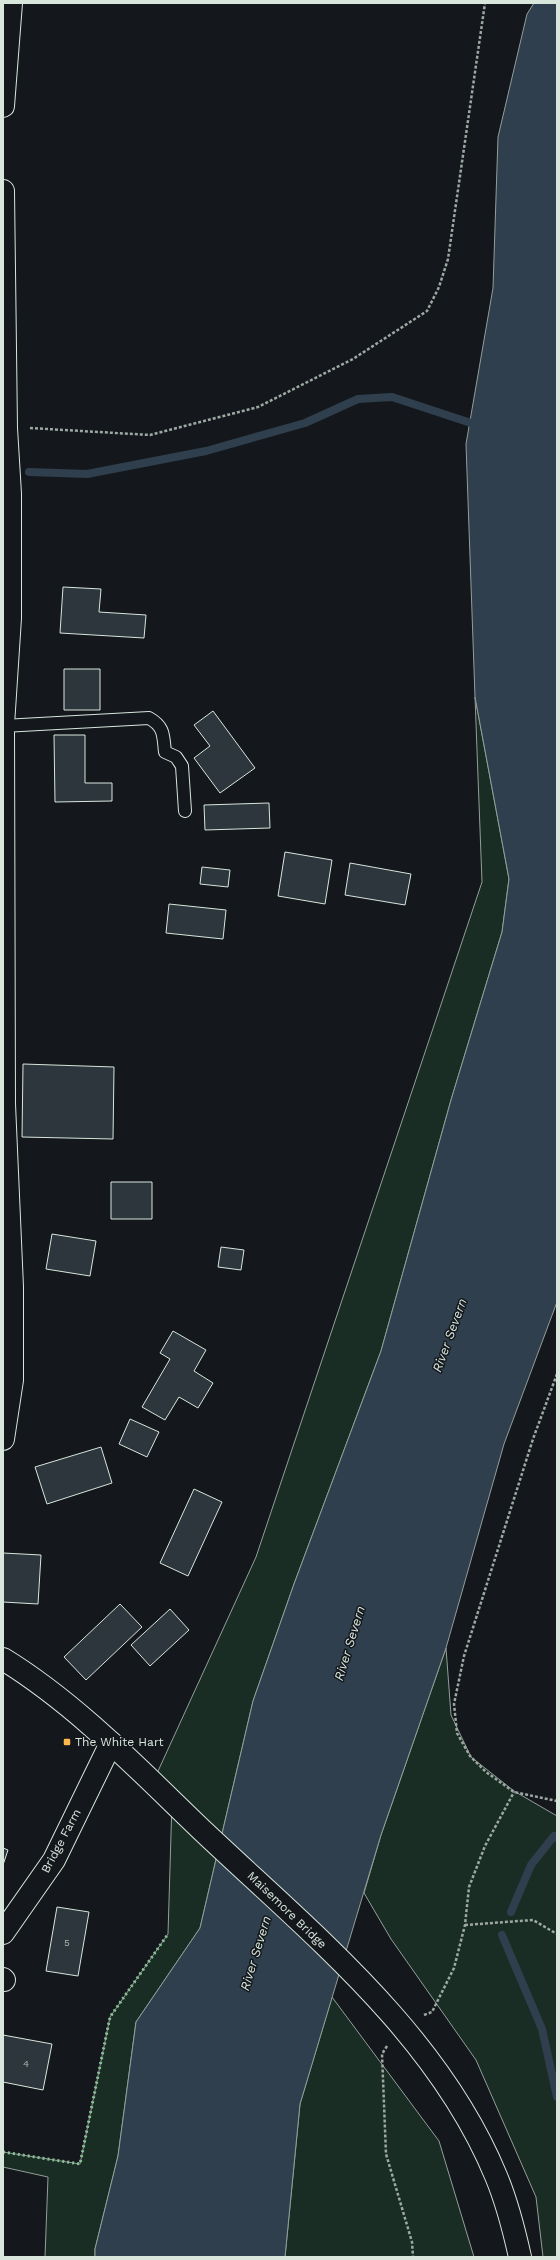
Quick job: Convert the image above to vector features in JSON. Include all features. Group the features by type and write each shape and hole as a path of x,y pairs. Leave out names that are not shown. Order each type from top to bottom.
{"main road":[{"path":"3,106 11,3"},
{"path":"3,191 6,428 10,494 10,618 3,726 4,1104 12,1295 12,1380 3,1439"},
{"name":"Maisemore Bridge","path":"3,1659 43,1686 111,1743 356,1977 399,2023 436,2070 476,2136 496,2176 520,2257"},
{"name":"Bridge Farm","path":"3,1933 54,1860 111,1743"}],"lane":[{"path":"3,726 149,718 158,723 163,733 165,752 176,757 182,766 184,811"}],"path":[{"path":"6,428 150,435 258,406 353,359 427,311 439,287 448,259 485,3"},
{"path":"557,1374 533,1439 464,1656 454,1704 457,1733 470,1756 486,1772 514,1792 557,1801"},
{"path":"413,2257 412,2242 386,2154 382,2054 399,2023 432,2012 454,1968 464,1925 469,1887 485,1846 514,1792"},
{"path":"464,1925 533,1920 557,1934"}],"green space":[{"path":"475,697 509,879 502,932 451,1100 381,1351 294,1584 253,1701 200,1928 136,2022 118,2156 95,2249 95,2257 45,2257 48,2177 3,2167 3,2152 80,2164 110,2017 168,1934 172,1801 153,1782 256,1557 482,882"},
{"path":"446,1648 451,1715 471,1757 514,1791 557,1816 557,2257 543,2257 536,2197 476,2060 391,1939 364,1893 381,1835"},
{"path":"332,1997 439,2141 474,2257 285,2257 300,2104"}],"water":[{"name":"River Severn","path":"534,3 557,3 557,1302 504,1444 446,1648 381,1835 300,2104 285,2257 95,2257 95,2249 118,2156 136,2022 200,1928 253,1701 294,1584 381,1351 451,1100 502,932 509,879 475,697 466,444 493,288 498,137 527,14"}],"building":[{"path":"63,587 101,589 99,612 146,615 144,638 60,633"},
{"path":"64,669 100,669 100,710 64,710"},
{"path":"213,711 255,768 220,793 194,758 210,746 194,725"},
{"path":"54,735 85,735 85,783 112,783 112,801 55,802"},
{"path":"269,803 270,828 205,830 204,805"},
{"path":"285,852 332,860 325,904 278,896"},
{"path":"350,863 411,874 405,905 345,895"},
{"path":"202,867 230,870 228,887 200,884"},
{"path":"169,904 226,910 223,939 166,933"},
{"path":"23,1064 114,1067 113,1139 22,1137"},
{"path":"111,1182 152,1182 152,1219 111,1219"},
{"path":"52,1234 96,1241 90,1276 46,1269"},
{"path":"221,1247 244,1250 241,1270 218,1267"},
{"path":"173,1331 206,1350 194,1371 213,1383 198,1408 179,1397 165,1420 142,1407 170,1359 160,1353"},
{"path":"130,1419 159,1432 147,1457 119,1444"},
{"path":"101,1447 112,1483 47,1504 35,1467"},
{"path":"194,1489 222,1502 188,1576 160,1563"},
{"path":"3,1553 41,1555 38,1604 3,1602"},
{"path":"120,1604 142,1627 86,1680 64,1657"},
{"path":"170,1609 189,1630 150,1666 131,1645"},
{"path":"3,1848 8,1850 3,1865"},
{"path":"57,1907 89,1912 78,1976 46,1971"},
{"path":"3,2035 52,2044 43,2090 3,2082"}],"waterway":[{"path":"29,472 87,474 206,451 305,423 358,399 392,397 471,423"},
{"path":"511,1912 531,1865 554,1836 557,1838"},
{"path":"502,1935 542,2029 557,2097"}],"hedge":[{"path":"3,2152 80,2164 110,2017 168,1934"}],"place":[{"name":"The White Hart","path":"67,1742"}]}
